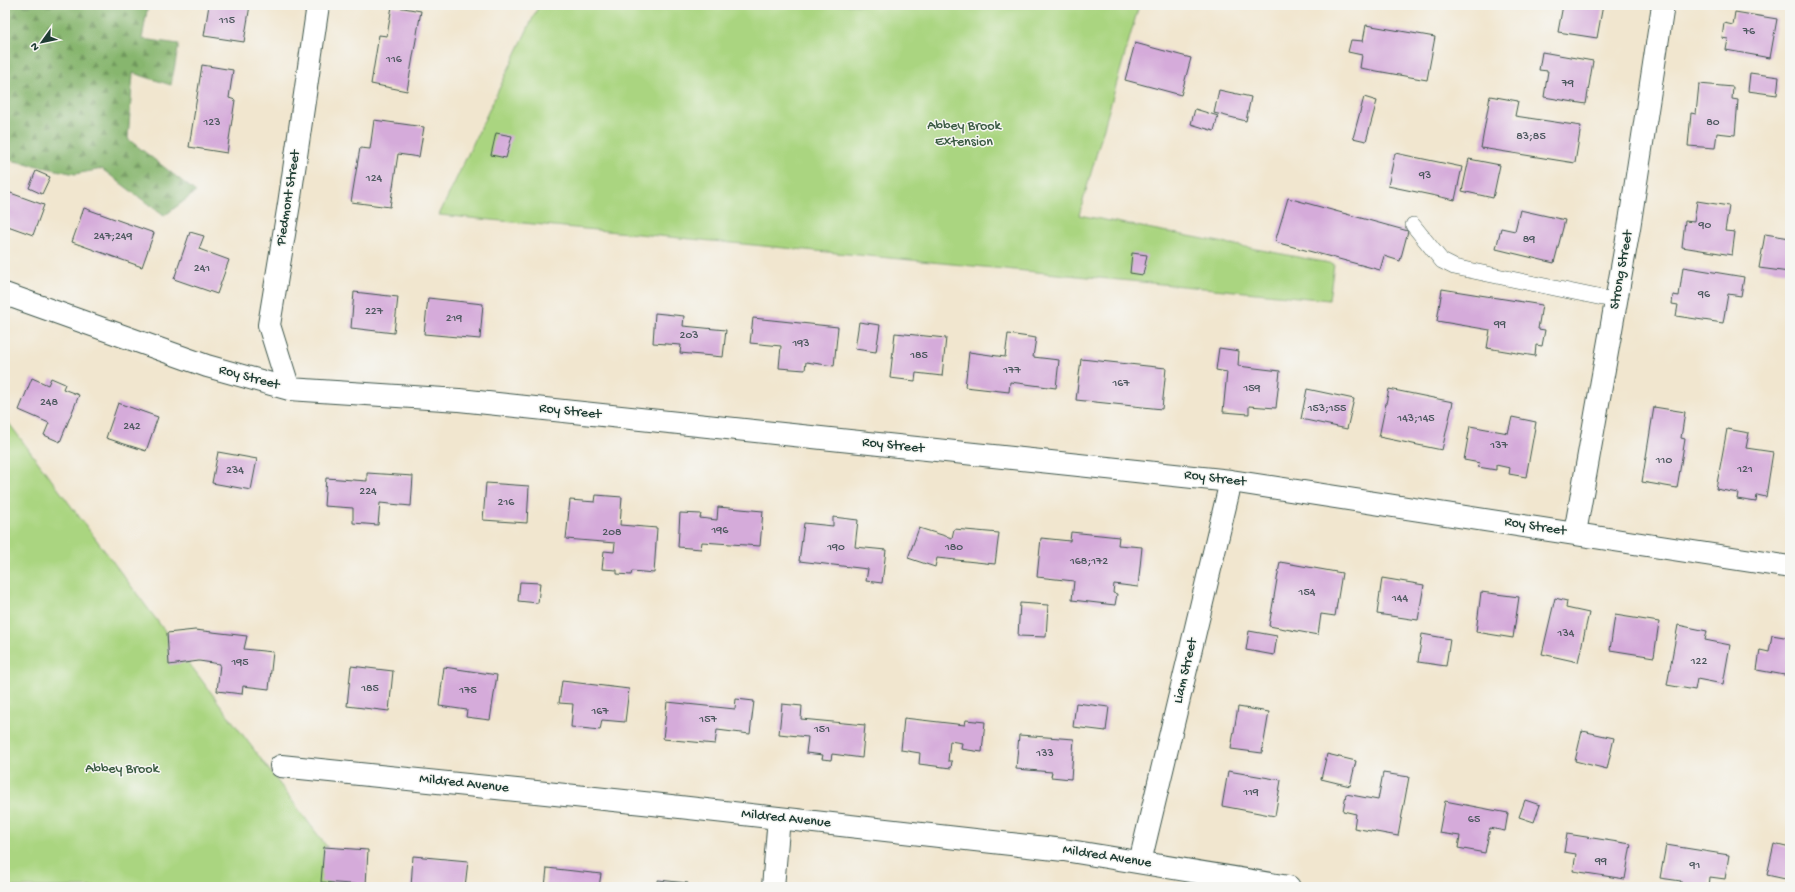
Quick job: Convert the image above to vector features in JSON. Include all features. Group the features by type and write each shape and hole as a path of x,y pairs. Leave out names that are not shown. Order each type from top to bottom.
{"street":[{"name":"Piedmont Street","path":"289,389 269,325 289,204 318,5"},
{"name":"Strong Street","path":"1575,533 1616,301 1663,5"},
{"name":"Roy Street","path":"5,294 207,366 289,389 459,400 1231,480 1790,567"},
{"name":"Liam Street","path":"1140,862 1231,480"},
{"name":"Mildred Avenue","path":"281,766 779,818 1064,850 1289,887"},
{"path":"773,887 779,818"}],"lane":[{"path":"1413,224 1442,261 1454,267 1616,301"}],"green space":[{"path":"5,5 148,5 142,39 179,44 171,85 133,73 128,139 196,192 164,216 102,169 75,174 5,159"},
{"name":"Abbey Brook Extension","path":"539,5 1139,5 1079,215 1334,264 1329,300 439,215"},
{"name":"Abbey Brook","path":"5,418 357,887 5,887"}],"building":[{"path":"209,5 250,5 244,42 204,36"},
{"path":"1563,5 1603,5 1597,38 1558,32"},
{"path":"392,6 421,11 407,91 371,84 379,35 387,36"},
{"path":"1735,12 1777,19 1770,58 1726,50 1728,39 1722,38 1724,23 1733,25"},
{"path":"1366,25 1435,37 1427,80 1360,68 1362,55 1348,52 1351,40 1363,41"},
{"path":"1135,43 1191,58 1181,95 1125,80"},
{"path":"1542,52 1593,61 1586,104 1544,97 1548,71 1539,70"},
{"path":"202,65 233,70 229,98 235,100 227,153 189,147"},
{"path":"1750,73 1779,77 1777,95 1748,91"},
{"path":"1699,84 1733,87 1732,99 1738,100 1735,135 1717,133 1715,148 1688,146 1691,113 1696,114"},
{"path":"1219,90 1251,97 1246,121 1214,113"},
{"path":"1490,96 1518,101 1515,116 1581,126 1575,163 1481,148"},
{"path":"1364,97 1377,101 1366,141 1353,138"},
{"path":"1195,109 1218,116 1214,131 1191,124"},
{"path":"374,120 424,127 419,157 398,154 390,207 351,202 360,148 370,149"},
{"path":"496,133 512,136 506,158 491,155"},
{"path":"1395,153 1462,167 1455,200 1388,186"},
{"path":"1469,159 1500,165 1493,198 1462,191"},
{"path":"36,171 50,177 42,194 29,188"},
{"path":"5,191 44,205 33,235 5,225"},
{"path":"1288,198 1408,231 1400,261 1384,256 1380,270 1275,242"},
{"path":"1697,201 1729,206 1725,231 1735,232 1732,255 1682,247 1685,221 1694,222"},
{"path":"84,208 154,233 142,267 72,242"},
{"path":"1520,210 1565,220 1554,263 1496,249 1501,228 1515,231"},
{"path":"190,232 204,236 199,249 229,260 217,294 174,279"},
{"path":"1765,234 1790,238 1789,272 1759,268"},
{"path":"1132,253 1147,255 1143,275 1130,273"},
{"path":"1683,267 1744,277 1741,296 1728,294 1723,323 1676,316 1678,305 1672,304 1673,295 1679,296"},
{"path":"1442,289 1542,305 1538,329 1545,330 1542,346 1536,345 1535,356 1487,348 1490,330 1437,321"},
{"path":"354,292 398,297 394,333 351,328"},
{"path":"428,298 483,304 480,339 424,334"},
{"path":"655,313 684,316 683,326 726,330 723,357 680,353 681,345 653,343"},
{"path":"753,318 838,327 834,366 806,362 805,370 779,368 781,346 750,343"},
{"path":"859,322 880,325 876,352 855,349"},
{"path":"895,333 946,338 942,376 916,373 915,381 890,378"},
{"path":"1008,334 1036,338 1033,357 1059,360 1056,388 1010,382 1009,392 965,387 969,352 1005,357"},
{"path":"1219,348 1239,351 1238,366 1280,371 1276,408 1249,406 1249,414 1223,412 1227,372 1216,370"},
{"path":"1081,359 1166,368 1162,409 1076,400"},
{"path":"32,378 48,385 51,378 65,384 63,389 79,395 60,442 44,435 49,423 19,410"},
{"path":"1307,389 1354,399 1347,429 1301,419"},
{"path":"1389,389 1453,402 1442,450 1379,437"},
{"path":"118,403 158,417 146,451 106,438"},
{"path":"1654,407 1685,412 1681,438 1685,439 1677,488 1642,482"},
{"path":"1512,417 1536,422 1526,477 1509,474 1510,468 1496,465 1496,470 1478,467 1480,463 1464,460 1470,426 1508,433"},
{"path":"1727,429 1749,433 1746,448 1773,452 1766,497 1757,495 1756,502 1737,499 1738,493 1716,489"},
{"path":"218,452 257,459 251,490 212,483"},
{"path":"367,473 413,476 411,506 380,503 378,525 353,523 353,508 324,506 326,478 367,481"},
{"path":"486,483 529,486 527,523 483,520"},
{"path":"596,495 622,497 620,525 657,528 654,573 632,571 631,575 617,574 617,570 602,569 604,551 614,552 615,543 566,539 570,500 595,502"},
{"path":"718,507 763,511 760,546 702,542 701,549 678,547 680,513 701,514 700,518 717,520"},
{"path":"833,517 858,520 855,547 886,550 882,583 866,581 868,569 799,561 804,523 833,526"},
{"path":"919,528 952,538 954,529 999,533 995,564 937,558 935,567 908,558"},
{"path":"1071,532 1119,537 1118,545 1142,547 1138,587 1114,584 1113,593 1117,594 1115,605 1072,600 1074,581 1037,577 1041,538 1070,541"},
{"path":"1280,562 1342,573 1335,616 1321,614 1318,635 1269,626"},
{"path":"1382,578 1424,585 1418,620 1377,614"},
{"path":"520,582 540,583 538,603 518,601"},
{"path":"1481,592 1519,597 1513,638 1476,632"},
{"path":"1555,598 1567,601 1566,608 1589,613 1578,662 1542,654"},
{"path":"1020,603 1048,605 1046,637 1018,636"},
{"path":"1615,615 1659,622 1654,657 1610,650"},
{"path":"1678,625 1707,631 1705,640 1730,645 1723,684 1697,679 1695,690 1667,685"},
{"path":"195,630 247,636 244,649 273,652 269,689 243,686 242,694 217,691 220,664 199,661 169,665 167,633"},
{"path":"1249,631 1277,636 1274,655 1246,650"},
{"path":"1422,634 1450,639 1446,666 1418,662"},
{"path":"1772,635 1790,638 1790,676 1757,670 1760,650 1769,652"},
{"path":"351,666 393,671 389,711 347,706"},
{"path":"444,667 497,675 490,720 466,717 467,710 439,706"},
{"path":"562,681 629,689 625,722 602,720 600,730 571,727 573,704 559,703"},
{"path":"736,699 754,701 750,734 717,730 715,744 663,739 667,702 735,709"},
{"path":"1076,703 1109,707 1106,731 1073,727"},
{"path":"782,704 802,706 801,719 865,725 862,758 832,754 831,760 822,759 823,755 806,753 808,737 779,734"},
{"path":"1238,707 1269,712 1262,753 1231,749"},
{"path":"904,718 965,725 966,720 985,722 982,752 961,749 962,743 950,741 948,761 952,761 951,768 919,764 920,753 901,750"},
{"path":"1582,731 1614,738 1607,769 1575,761"},
{"path":"1019,735 1074,739 1071,779 1051,777 1052,772 1016,769"},
{"path":"1327,754 1356,761 1350,786 1321,779"},
{"path":"1228,771 1281,780 1275,816 1222,806"},
{"path":"1383,773 1409,777 1398,836 1354,828 1356,814 1343,811 1346,794 1378,800"},
{"path":"1525,800 1540,805 1534,822 1519,817"},
{"path":"1445,801 1508,813 1505,831 1490,828 1485,853 1458,848 1460,836 1439,833"},
{"path":"1567,834 1631,844 1625,879 1573,871 1576,854 1564,852"},
{"path":"1774,844 1790,848 1790,880 1767,875"},
{"path":"1666,845 1729,855 1725,879 1710,877 1709,887 1680,887 1681,881 1660,878"},
{"path":"324,847 368,850 366,885 321,882"},
{"path":"413,856 468,861 465,887 411,887"},
{"path":"547,868 601,874 599,887 545,887"},
{"path":"658,880 688,883 688,887 658,887"}]}
